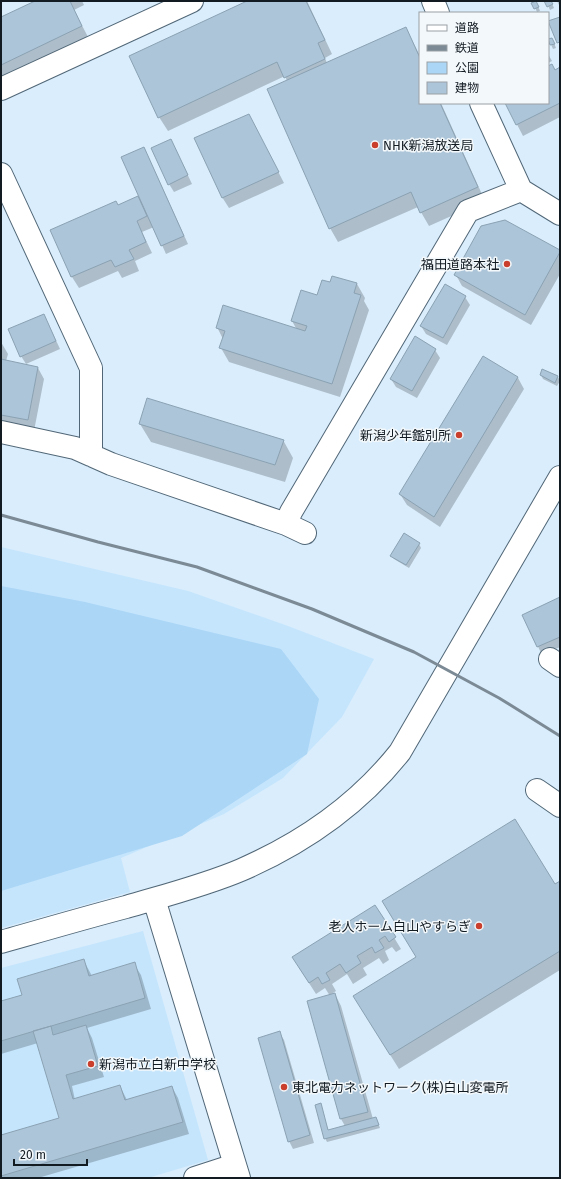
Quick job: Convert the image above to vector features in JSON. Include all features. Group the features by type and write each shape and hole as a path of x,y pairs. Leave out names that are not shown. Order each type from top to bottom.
{"street":[{"path":"1,89 192,1"},
{"path":"433,1 438,12"},
{"path":"480,104 521,190 560,214"},
{"path":"1,174 91,368 91,455"},
{"path":"286,524 291,512 468,211 521,190"},
{"path":"1,432 75,448 111,464 286,524 305,533"},
{"path":"1,942 154,899 240,870 281,851 316,830 348,806 384,772 400,752 560,477"},
{"path":"537,790 560,806"},
{"path":"154,899 237,1172 195,1178"}],"shaded area":[{"path":"1,547 188,591 288,626 374,659 342,717 283,778 224,814 121,858 130,892 1,928"},
{"name":"新潟市立白新中学校","path":"143,931 208,1160 148,1178 1,1178 1,968"}],"green space":[{"path":"1,586 85,602 281,649 319,699 307,754 182,836 1,891"}],"building":[{"path":"35,1 70,1 82,26 1,65 1,17"},
{"path":"247,1 306,1 325,40 318,43 325,59 284,78 277,62 158,118 129,56"},
{"path":"536,1 539,7 534,9 531,3"},
{"path":"544,1 551,1 553,4 547,7"},
{"path":"560,17 560,42 557,43 549,21"},
{"name":"NHK新潟放送局","path":"406,27 419,56 419,104 440,104 478,187 420,213 411,192 329,229 267,89"},
{"path":"552,38 555,44 550,45 549,39"},
{"path":"552,64 555,70 560,67 560,103 516,125 506,104 549,104 549,66"},
{"path":"249,114 279,172 222,198 194,138"},
{"path":"171,139 188,175 168,185 151,148"},
{"path":"144,147 184,236 161,246 121,157"},
{"path":"138,196 147,216 137,221 146,242 129,250 134,259 115,267 111,260 71,277 50,230 116,201 118,205"},
{"name":"福田道路本社","path":"505,220 560,250 525,315 454,275 481,226"},
{"path":"332,276 357,283 354,293 361,295 332,384 219,348 225,331 216,328 223,305 305,331 307,326 291,321 301,290 317,295 322,280 330,282"},
{"path":"445,284 466,296 443,338 420,326"},
{"path":"44,314 56,341 20,357 8,329"},
{"path":"415,336 436,349 412,391 390,379"},
{"name":"新潟少年鑑別所","path":"483,356 518,377 434,517 399,494"},
{"path":"1,359 38,367 28,420 1,415"},
{"path":"542,369 558,376 555,383 540,375"},
{"path":"147,398 284,440 275,465 139,424"},
{"path":"404,533 420,543 406,565 390,556"},
{"path":"560,597 560,637 537,647 522,615"},
{"name":"老人ホーム白山やすらぎ","path":"515,819 555,884 560,881 560,951 390,1055 353,996 416,957 382,901"},
{"path":"375,905 396,937 389,942 385,936 379,940 384,948 375,953 372,947 357,956 361,963 346,973 340,964 326,973 330,980 322,984 318,977 309,983 292,957"},
{"path":"84,959 89,976 135,962 145,998 1,1041 1,1001 22,995 17,979"},
{"path":"335,993 368,1112 340,1119 307,1001"},
{"path":"86,1025 98,1066 66,1075 73,1099 120,1085 125,1100 172,1086 183,1122 1,1176 1,1135 59,1118 33,1031 51,1026 53,1035"},
{"name":"東北電力ネットワーク(株)白山変電所","path":"280,1031 310,1135 288,1142 258,1038"},
{"path":"321,1103 328,1130 376,1117 379,1125 324,1139 315,1105"}],"railway":[{"path":"1,515 98,542 197,567 312,609 414,652 499,698 560,736"}],"place":[{"name":"NHK新潟放送局","path":"375,145"},
{"name":"福田道路本社","path":"507,264"},
{"name":"新潟少年鑑別所","path":"459,435"},
{"name":"老人ホーム白山やすらぎ","path":"479,926"},
{"name":"新潟市立白新中学校","path":"91,1064"},
{"name":"東北電力ネットワーク(株)白山変電所","path":"284,1087"}]}
